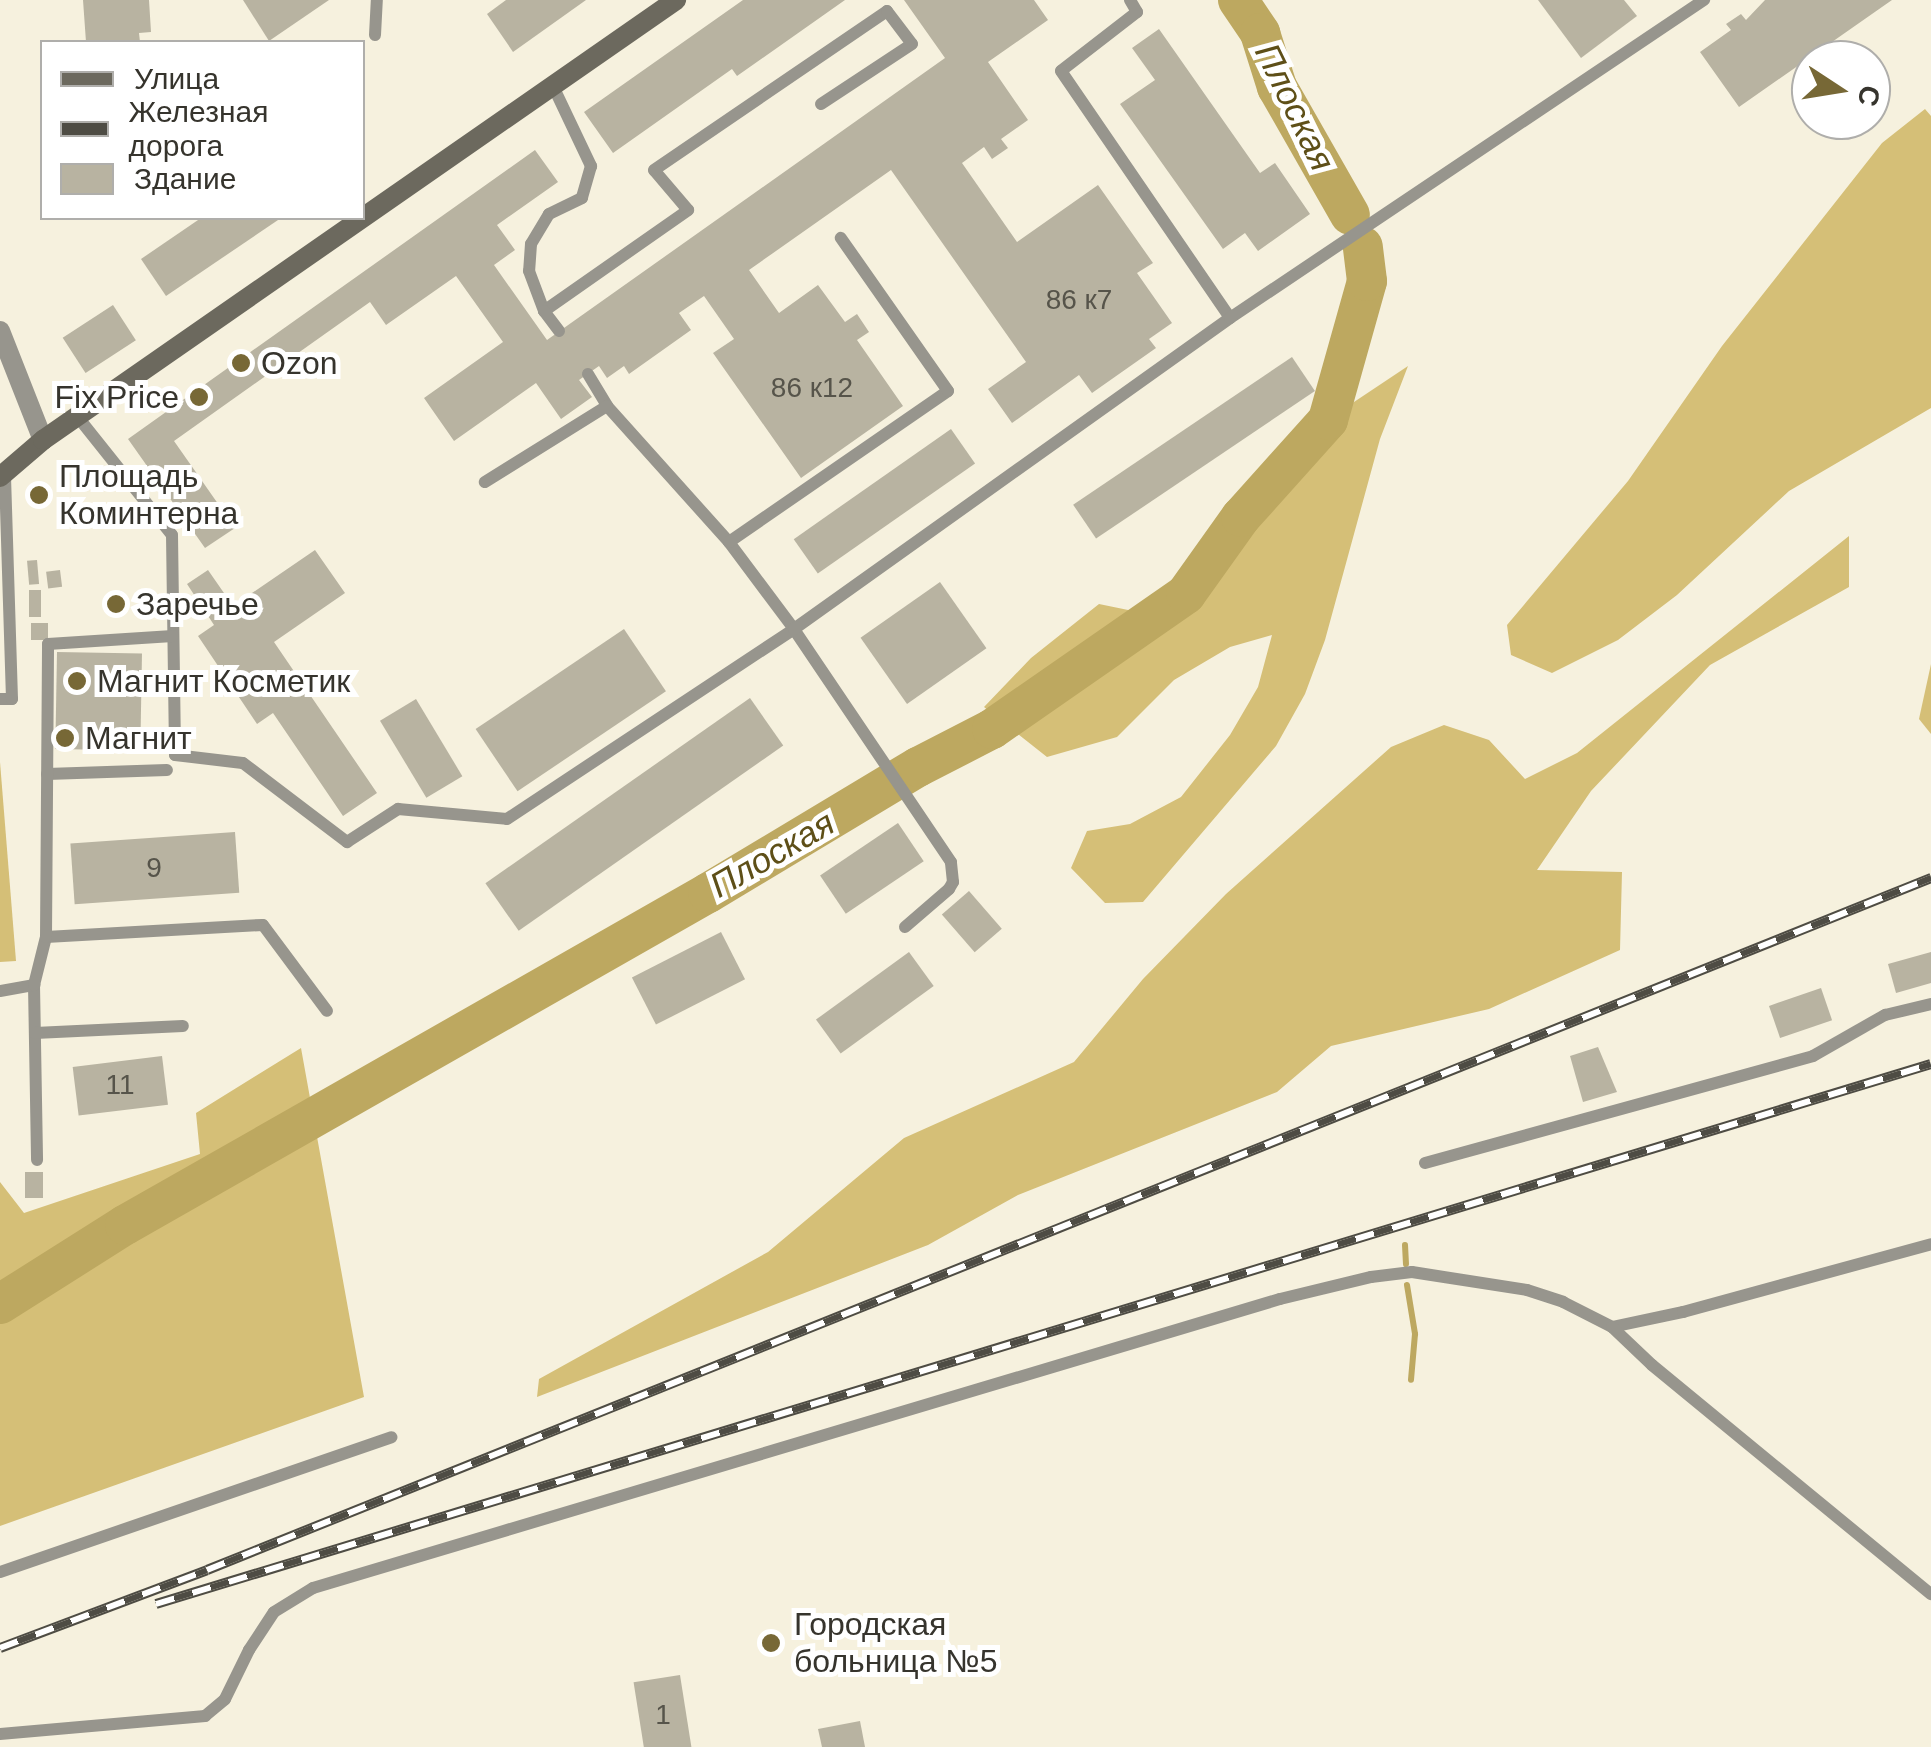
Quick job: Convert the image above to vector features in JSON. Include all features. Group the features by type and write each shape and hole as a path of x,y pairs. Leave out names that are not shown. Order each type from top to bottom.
{"main road":[{"path":"365,213 676,0"},
{"path":"3,474 43,440 353,221"}],"street":[{"path":"0,331 43,440"}],"lane":[{"path":"376,35 377,0"},
{"path":"1130,0 1137,12 1061,71 1230,318"},
{"path":"77,416 172,535 175,755 243,763 347,842 398,809 507,819 794,629 1230,318 1704,0"},
{"path":"544,311 688,210 654,170 888,11 912,44 821,104"},
{"path":"553,86 591,166 582,198 548,214 531,244 529,270 544,311 559,331"},
{"path":"729,542 948,391 841,238"},
{"path":"588,374 607,406 729,542 794,629 888,772 943,847 954,874 949,889 905,927"},
{"path":"485,482 607,406"},
{"path":"0,699 12,698 3,474"},
{"path":"38,1160 34,985 46,937 48,644 173,636"},
{"path":"47,774 167,770"},
{"path":"46,937 262,925 327,1011"},
{"path":"0,991 34,985"},
{"path":"1425,1163 1813,1056 1885,1015 1931,1004"},
{"path":"35,1033 183,1026"},
{"path":"1612,1327 1682,1312 1931,1244"},
{"path":"0,1734 206,1716 226,1699 248,1650 274,1612 313,1588 1298,1294 1412,1272 1527,1290 1590,1314 1612,1327 1662,1374 1931,1594"},
{"path":"0,1572 391,1437"}],"shaded area":[{"path":"1925,109 1931,116 1931,408 1789,491 1677,595 1618,640 1552,673 1511,655 1507,625 1628,481 1722,346 1891,136"},
{"path":"1408,366 1380,439 1325,640 1305,694 1276,746 1143,902 1105,903 1071,868 1087,831 1130,824 1181,797 1230,735 1258,687 1272,635 1230,647 1174,680 1117,737 1047,757 984,707 1031,658 1099,604 1133,611 1180,584 1216,530 1291,444"},
{"path":"1849,536 1849,587 1710,665 1591,791 1537,870 1622,872 1620,950 1489,1009 1331,1046 1277,1092 1018,1195 928,1245 537,1397 539,1379 768,1252 904,1138 1074,1062 1143,979 1226,894 1391,747 1444,725 1489,740 1525,779 1577,753"},
{"path":"1931,664 1931,734 1919,719"},
{"path":"0,762 16,961 0,962"},
{"path":"301,1048 364,1397 0,1526 0,1182 24,1213 200,1154 196,1113"}],"building":[{"path":"83,0 149,0 151,32 139,33 140,40 86,40"},
{"path":"243,0 329,0 270,40"},
{"path":"506,0 586,0 513,52 487,14"},
{"path":"743,0 845,0 737,76 732,69 613,153 584,112"},
{"path":"904,0 1034,0 1048,20 988,62 1028,120 1001,139 1008,148 992,159 984,147 962,163 1017,242 1098,185 1153,263 1137,273 1172,323 1149,339 1156,348 1092,393 1079,375 1012,423 988,389 1026,362 891,170 749,270 779,313 818,285 845,322 857,314 869,332 857,340 903,406 801,478 713,353 734,339 704,296 679,313 691,330 629,374 624,366 607,378 599,366 579,380 592,397 561,419 536,383 454,441 424,398 503,342 456,276 386,325 370,302 174,441 235,528 205,548 128,439 535,150 558,182 497,225 515,250 494,265 547,340 945,58"},
{"path":"1538,0 1624,0 1637,16 1581,58"},
{"path":"1765,0 1892,0 1835,40 1791,40 1791,71 1739,107 1700,52 1731,30 1726,24 1741,14 1746,20"},
{"path":"1159,29 1260,173 1275,163 1310,214 1258,251 1245,233 1223,249 1120,104 1155,80 1132,48"},
{"path":"198,220 278,220 166,296 141,259"},
{"path":"113,305 136,340 86,373 63,338"},
{"path":"1292,357 1315,391 1096,539 1073,505"},
{"path":"951,429 975,463 818,574 794,539"},
{"path":"315,550 345,593 274,642 377,793 343,816 273,713 257,724 198,636 214,625 187,584 208,570 233,606"},
{"path":"37,560 39,584 29,585 27,561"},
{"path":"60,570 62,587 48,589 46,572"},
{"path":"940,582 986,648 907,704 861,638"},
{"path":"29,590 41,590 41,617 29,617"},
{"name":"Заречье","path":"122,593 124,614 111,615 109,594"},
{"path":"31,623 48,623 48,640 31,640"},
{"path":"624,629 666,691 518,791 476,729"},
{"path":"57,652 142,653 140,750 55,749"},
{"path":"750,698 783,746 519,931 485,883"},
{"path":"416,699 462,776 426,798 380,721"},
{"path":"898,823 924,861 846,914 820,876"},
{"path":"235,832 239,893 75,904 70,844"},
{"path":"969,891 1002,929 975,952 942,915"},
{"path":"721,932 745,979 656,1025 632,977"},
{"path":"909,952 934,986 841,1054 816,1020"},
{"path":"1931,952 1931,983 1896,993 1888,964"},
{"path":"1821,988 1832,1020 1780,1038 1769,1006"},
{"path":"1598,1047 1617,1092 1583,1102 1570,1056"},
{"path":"162,1056 168,1105 79,1116 73,1067"},
{"path":"25,1172 43,1172 43,1198 25,1198"},
{"path":"680,1675 691,1747 644,1747 634,1682"},
{"path":"860,1721 865,1747 822,1747 818,1729"}],"waterway":[{"name":"Плоская","path":"1238,0 1260,33 1277,87 1350,215"},
{"name":"Плоская","path":"0,1304 125,1225 708,893 918,767 992,729 1186,594 1241,517 1328,420 1367,281 1363,246"},
{"path":"1405,1245 1406,1264"},
{"path":"1407,1285 1415,1334 1411,1380"}],"railway":[{"path":"0,1648 207,1570 1931,878"},
{"path":"156,1604 1931,1064"}],"place":[{"name":"Ozon","path":"241,363"},
{"name":"Fix Price","path":"199,397"},
{"name":"Площадь Коминтерна","path":"39,495"},
{"name":"Заречье","path":"116,604"},
{"name":"Магнит Косметик","path":"77,681"},
{"name":"Магнит","path":"65,738"},
{"name":"Городская больница №5","path":"771,1643"}]}
